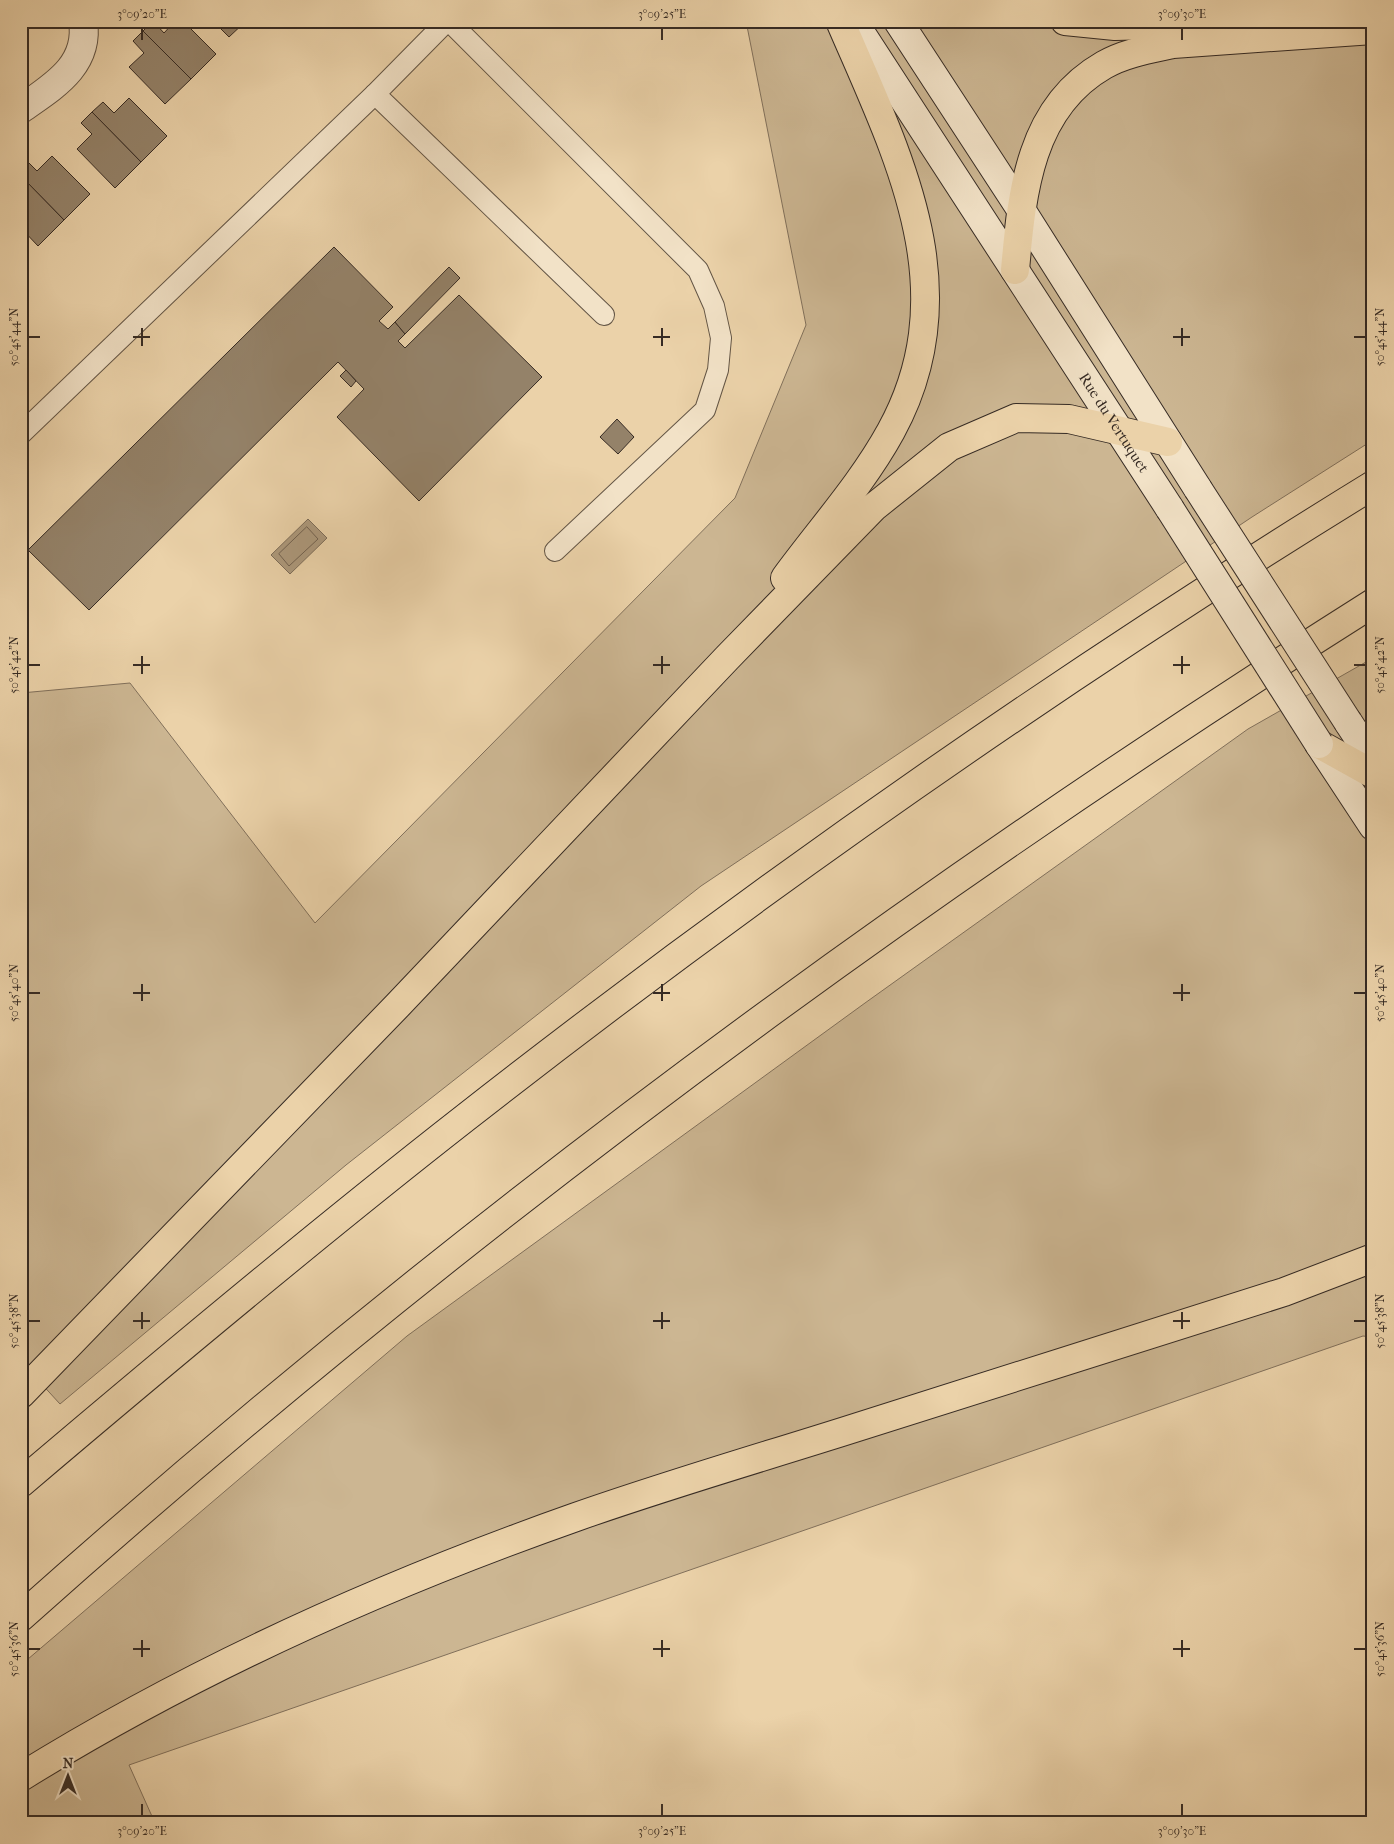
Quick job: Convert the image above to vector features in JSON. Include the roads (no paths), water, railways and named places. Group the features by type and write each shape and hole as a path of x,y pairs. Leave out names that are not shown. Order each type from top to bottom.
{"highway":[{"path":"727,658 800,557 852,491 891,432 913,381 924,331 926,280 911,197 896,151 840,21"},
{"path":"1066,21 1115,26 1262,21"},
{"path":"1015,270 1020,208 1030,162 1037,141 1065,98 1083,80 1104,65 1146,50 1173,44 1373,30"},
{"path":"21,1394 397,1006 727,658 874,507 949,447 1016,418 1069,418 1118,428 1168,442"},
{"path":"21,1483 204,1328 372,1191 679,956 1008,721 1173,611 1373,485"},
{"path":"21,1617 277,1398 499,1219 681,1080 830,970 1112,773 1373,603"},
{"path":"1319,744 1373,774"},
{"path":"21,1777 181,1686 257,1648 371,1597 510,1542 634,1497 1284,1292 1373,1258"},
{"path":"1284,1292 1373,1276"}],"street":[{"path":"21,109 65,77 73,68 83,43 83,21"},
{"name":"Rue du Vertuquet","path":"853,21 1118,428 1373,826"},
{"path":"898,21 1020,208 1373,760"}],"lane":[{"path":"21,434 376,94 448,21 698,270 714,306 721,338 718,370 705,410 555,551"},
{"path":"376,94 604,315"}],"water":[{"path":"308,519 327,538 290,574 271,555"}]}
